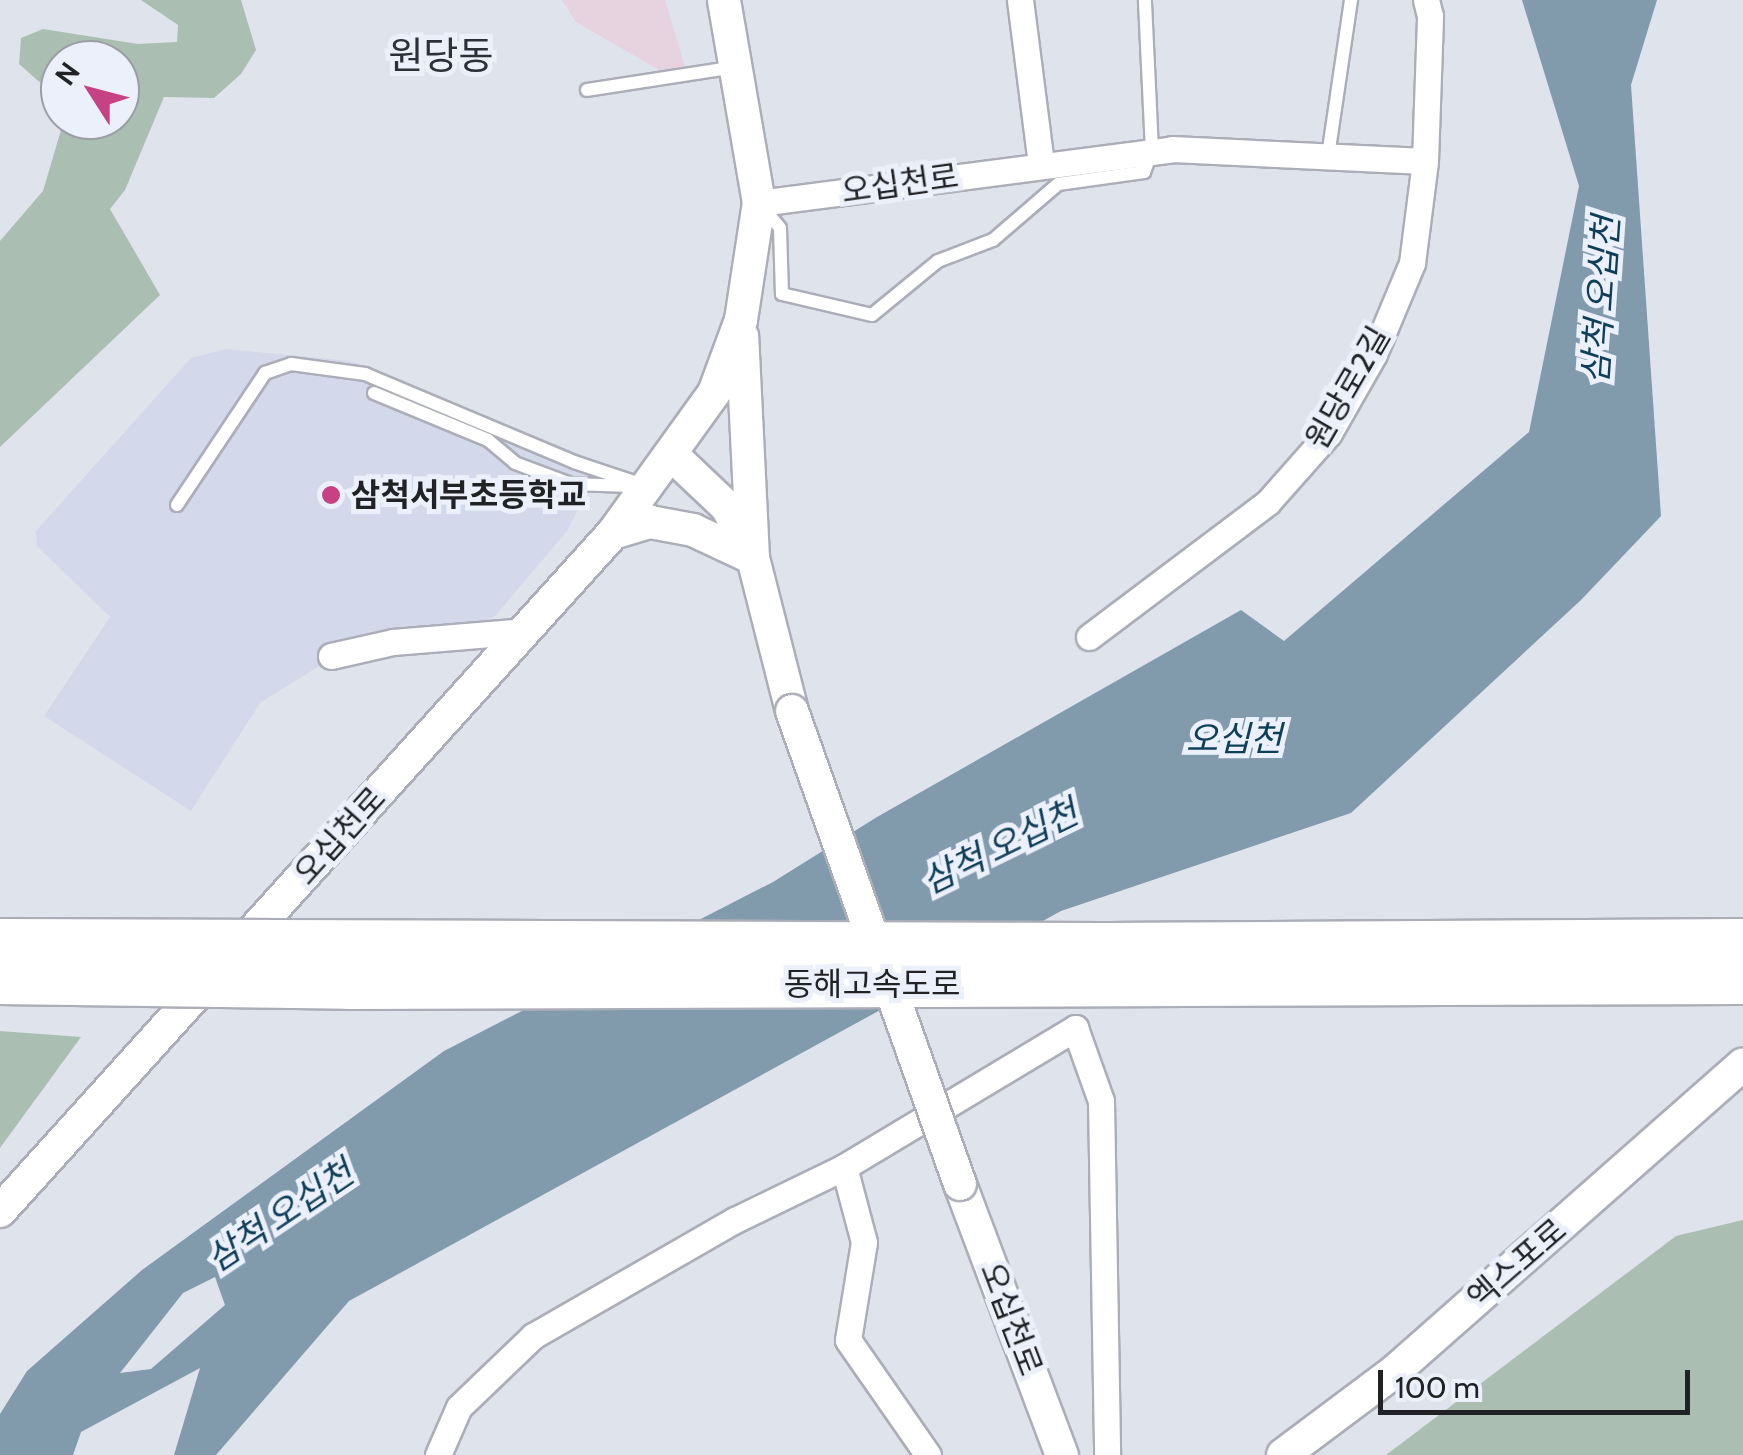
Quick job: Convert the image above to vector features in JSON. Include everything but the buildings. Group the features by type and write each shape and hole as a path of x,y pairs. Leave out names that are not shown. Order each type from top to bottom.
{"highway":[{"name":"동해고속도로","path":"0,943 1106,948 1743,943"},
{"name":"동해고속도로","path":"0,980 349,985 1743,980"}],"street":[{"name":"오십천로","path":"0,1211 613,533 674,456 714,393 740,320 760,202 724,0"},
{"path":"1020,0 1041,165 1152,151 1425,160"},
{"name":"원당로2길","path":"1089,637 1268,502 1329,433 1374,354 1412,264 1425,160 1430,16 1426,0"},
{"name":"오십천로","path":"760,202 1041,165"},
{"path":"740,320 754,558"},
{"path":"674,456 727,507 754,558"},
{"path":"613,533 650,522 693,530 754,558"},
{"name":"오십천로","path":"754,558 792,711 960,1184 1062,1455"},
{"path":"331,656 392,642 527,631"},
{"path":"438,1455 459,1407 533,1336 735,1220 844,1167 1075,1028 1101,1101 1107,1455"},
{"name":"엑스포로","path":"1283,1455 1394,1372 1742,1067"},
{"path":"844,1167 864,1242 848,1340 928,1455"}],"lane":[{"path":"760,202 780,228 782,294 872,314 938,261 993,240 1058,184 1144,172 1152,151 1145,0"},
{"path":"1328,156 1351,0"},
{"path":"587,90 737,66"},
{"path":"177,506 266,373 291,364 365,374 574,462 649,487"},
{"path":"374,393 488,440 515,463 572,484 649,487"}],"shaded area":[{"path":"562,0 665,0 685,67 661,71 576,22"},
{"path":"226,349 350,361 602,463 567,531 496,615 481,626 375,631 260,703 191,811 44,716 110,617 37,546 36,531 191,358"}],"green space":[{"path":"141,0 241,0 256,50 241,74 214,98 164,97 125,190 110,209 160,295 0,447 0,241 43,191 58,140 140,140 140,44 177,42 178,25"},
{"path":"43,29 113,40 40,40 40,82 19,64 21,38"},
{"path":"0,1031 81,1037 0,1148"},
{"path":"1743,1220 1743,1455 1386,1455 1676,1236"}],"water":[{"name":"오십천","path":"1522,0 1657,0 1631,85 1661,516 1581,600 1351,813 1061,911 349,1301 216,1455 174,1455 200,1368 81,1432 73,1455 0,1455 0,1414 27,1371 142,1270 444,1051 773,882 877,817 1241,610 1284,641 1529,432 1579,186","holes":["215,1277 225,1305 151,1369 120,1373 183,1293"]}],"place":[{"name":"삼척서부초등학교","path":"331,495"}],"district":[{"name":"원당동","path":"441,56"}],"water label":[{"name":"삼척 오십천","path":"1601,300"},
{"name":"삼척 오십천","path":"1000,847"},
{"name":"삼척 오십천","path":"280,1216"}]}
